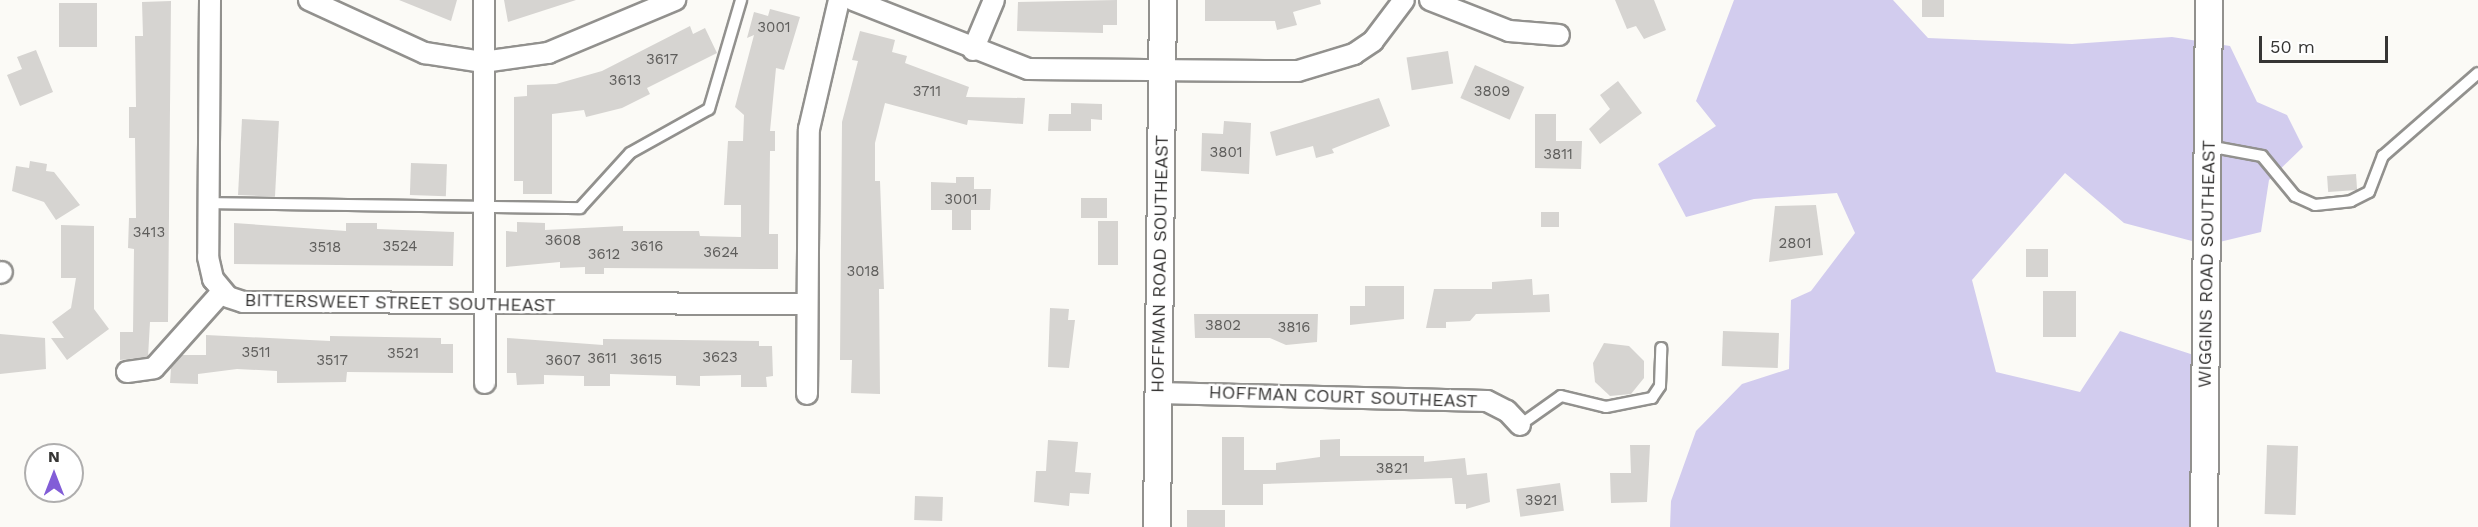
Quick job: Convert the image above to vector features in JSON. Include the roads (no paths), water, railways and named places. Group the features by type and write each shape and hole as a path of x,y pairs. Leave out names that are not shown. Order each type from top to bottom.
{"street":[{"name":"BITTERSWEET STREET SOUTHEAST","path":"210,0 207,203 210,269 222,291 243,302 485,305 805,304"},
{"path":"309,0 425,53 483,62 548,53 675,0"},
{"path":"484,0 485,383"},
{"path":"807,394 805,304 809,129 839,0"},
{"path":"853,0 973,50 1028,69 1162,71 1298,71 1334,62 1373,41 1404,0"},
{"path":"973,50 994,0"},
{"name":"HOFFMAN ROAD SOUTHEAST","path":"1157,527 1162,0"},
{"path":"1430,0 1509,31 1559,35"},
{"name":"WIGGINS ROAD SOUTHEAST","path":"2204,527 2209,0"},
{"path":"127,372 154,368 222,291"},
{"name":"HOFFMAN COURT SOUTHEAST","path":"1158,393 1487,401 1520,425"}],"lane":[{"path":"207,203 580,208 630,153 709,109 741,0"},
{"path":"2208,146 2262,156 2295,196 2315,205 2351,201 2369,192 2382,156 2478,74"},
{"path":"1520,425 1561,396 1606,407 1652,398 1660,386 1661,348"}]}
